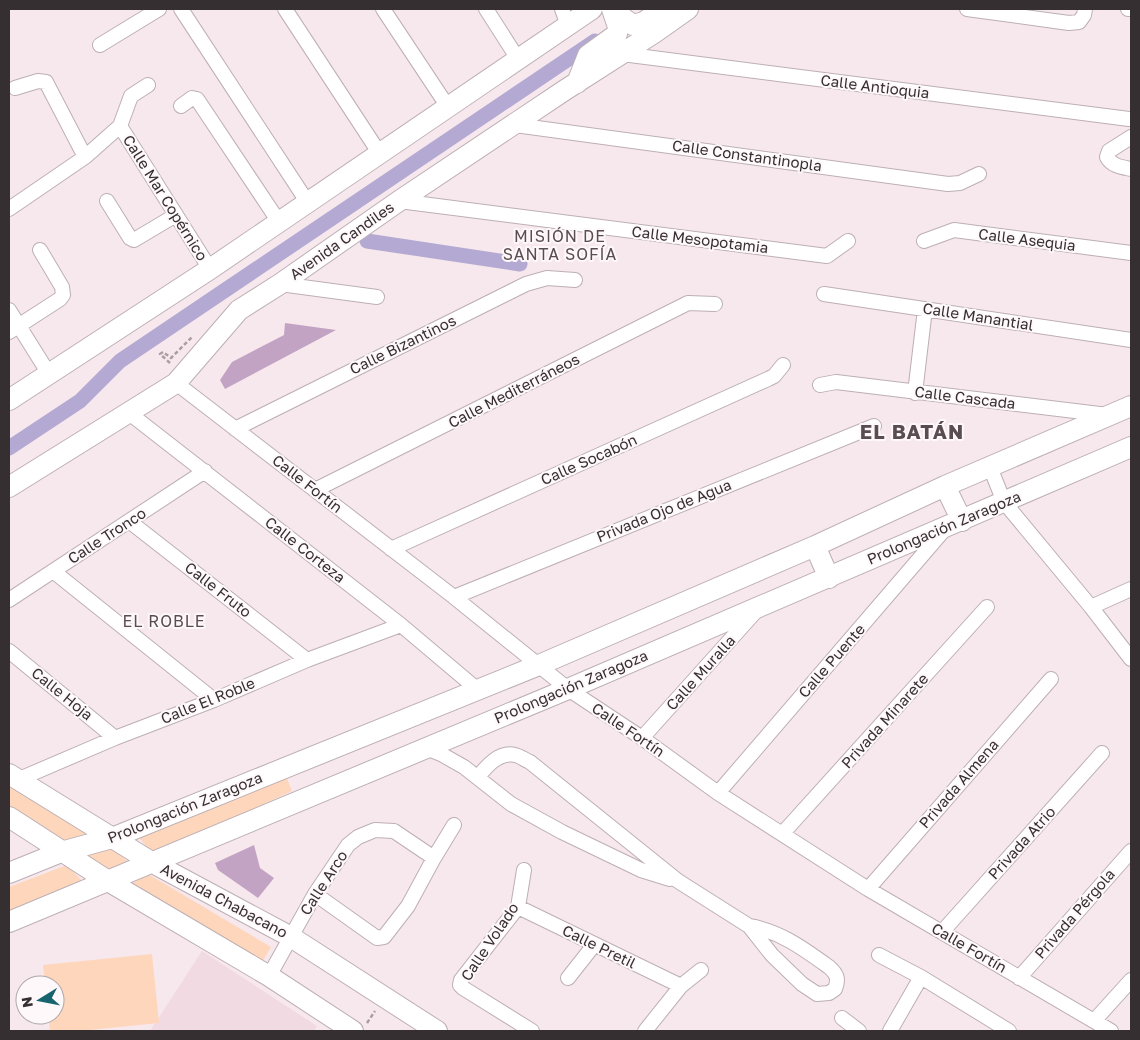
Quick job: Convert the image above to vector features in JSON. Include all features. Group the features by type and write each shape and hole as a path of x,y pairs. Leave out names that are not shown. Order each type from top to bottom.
{"main road":[{"path":"9,400 210,269 518,60 565,17 592,9"},
{"path":"576,83 588,55 617,34 618,27 612,9"},
{"path":"616,9 623,18 633,25 644,22 662,9"},
{"name":"Avenida Candiles","path":"9,487 176,383 239,310 688,9"},
{"name":"Prolongación Zaragoza","path":"9,873 61,852 112,838 539,665 815,546 945,486 1131,406"},
{"name":"Prolongación Zaragoza","path":"9,922 568,689 954,525 1131,447"},
{"path":"945,486 954,525"},
{"path":"815,546 830,578"},
{"name":"Avenida Chabacano","path":"13,777 153,863 291,937 437,1031"},
{"path":"9,817 108,881 360,1028"}],"street":[{"path":"100,46 159,9"},
{"path":"181,9 308,203"},
{"path":"285,9 380,154"},
{"path":"383,9 448,107"},
{"path":"486,9 518,60"},
{"path":"967,9 1069,23 1079,22 1084,15 1085,9"},
{"name":"Calle Antioquia","path":"622,54 1129,119"},
{"path":"15,88 38,81 43,81 47,84 85,157"},
{"path":"9,209 85,157 120,126 131,96 148,85"},
{"path":"180,106 192,98 197,99 279,222"},
{"name":"Calle Constantinopla","path":"515,125 948,184 960,183 979,174"},
{"name":"Calle Mar Copérnico","path":"120,126 210,269"},
{"path":"1131,137 1109,151 1107,156 1110,163 1131,169"},
{"path":"107,201 130,238 134,240 176,215"},
{"name":"Calle Mesopotamia","path":"399,201 827,256 848,241"},
{"name":"Calle Asequia","path":"924,240 954,230 1131,253"},
{"path":"14,329 63,295 62,287 40,250"},
{"name":"Calle Bizantinos","path":"235,429 526,284 547,278 575,280"},
{"path":"280,284 377,297"},
{"name":"Calle Manantial","path":"824,294 1131,340"},
{"name":"Calle Mediterráneos","path":"315,490 688,303 715,304"},
{"path":"915,393 925,309"},
{"path":"9,310 14,329 49,374"},
{"name":"Calle Socabón","path":"391,549 768,379 774,376 783,365"},
{"name":"Calle Cascada","path":"820,385 836,382 1110,415"},
{"name":"Calle Fortín","path":"176,383 454,596 568,689 642,738 718,793 868,889 1111,1031"},
{"name":"Calle Corteza","path":"129,413 401,625 445,660 478,690"},
{"name":"Privada Ojo de Agua","path":"454,596 874,426"},
{"path":"990,467 1004,502 1091,607 1131,659"},
{"name":"Calle Tronco","path":"9,600 205,471"},
{"name":"Calle Fruto","path":"130,521 307,660"},
{"name":"Calle Puente","path":"718,793 954,525"},
{"path":"53,571 214,700"},
{"path":"1091,607 1131,589"},
{"name":"Privada Minarete","path":"782,834 987,607"},
{"name":"Calle Muralla","path":"642,738 759,608"},
{"name":"Calle El Roble","path":"13,777 214,700 307,660 401,625"},
{"name":"Calle Hoja","path":"9,651 115,738"},
{"name":"Privada Almena","path":"868,889 1051,679"},
{"path":"426,748 441,754 478,777 511,804 562,832 641,870 678,881"},
{"name":"Privada Atrio","path":"942,932 1102,753"},
{"path":"478,777 489,764 506,755 514,755 530,762 678,881 749,926 772,955 802,984 817,994 829,993 834,989 837,984 837,978 829,967 795,943 766,929 749,926"},
{"path":"315,894 376,938 384,937 408,906 454,826"},
{"name":"Calle Arco","path":"269,976 315,894 348,845 358,837 375,830 394,831 434,858"},
{"name":"Privada Pérgola","path":"1019,978 1131,851"},
{"name":"Calle Volado","path":"524,870 518,907 460,980 460,985 532,1031"},
{"name":"Calle Pretil","path":"518,907 681,986"},
{"path":"568,978 594,945"},
{"path":"879,955 921,977 1009,1031"},
{"path":"646,1031 681,986 701,970"},
{"path":"890,1031 921,977"},
{"path":"1094,1021 1131,980"},
{"path":"842,1018 859,1031"}],"path":[{"path":"170,363 160,354 163,352 171,358 199,329"},
{"path":"360,1028 383,996"}],"shaded area":[{"path":"9,776 99,836 61,848 9,813"},
{"path":"286,776 292,791 153,855 138,836"},
{"path":"110,847 127,861 107,871 87,856"},
{"path":"67,865 85,884 9,911 9,887"},
{"path":"148,874 271,947 259,967 128,886"},
{"path":"202,951 317,1026 314,1031 150,1031"},
{"path":"152,954 159,1023 80,1031 50,1031 49,1025 65,1025 65,975 44,975 43,965"}],"building":[{"path":"285,323 336,330 225,389 220,380 232,362 284,335"},
{"path":"254,845 260,868 274,878 258,898 218,870 215,863"}],"waterway":[{"path":"9,448 80,401 120,361 595,41"},
{"path":"367,241 520,264"}],"district":[{"name":"MISIÓN DE SANTA SOFÍA","path":"560,245"},
{"name":"EL BATÁN","path":"912,432"},
{"name":"EL ROBLE","path":"164,621"}]}
